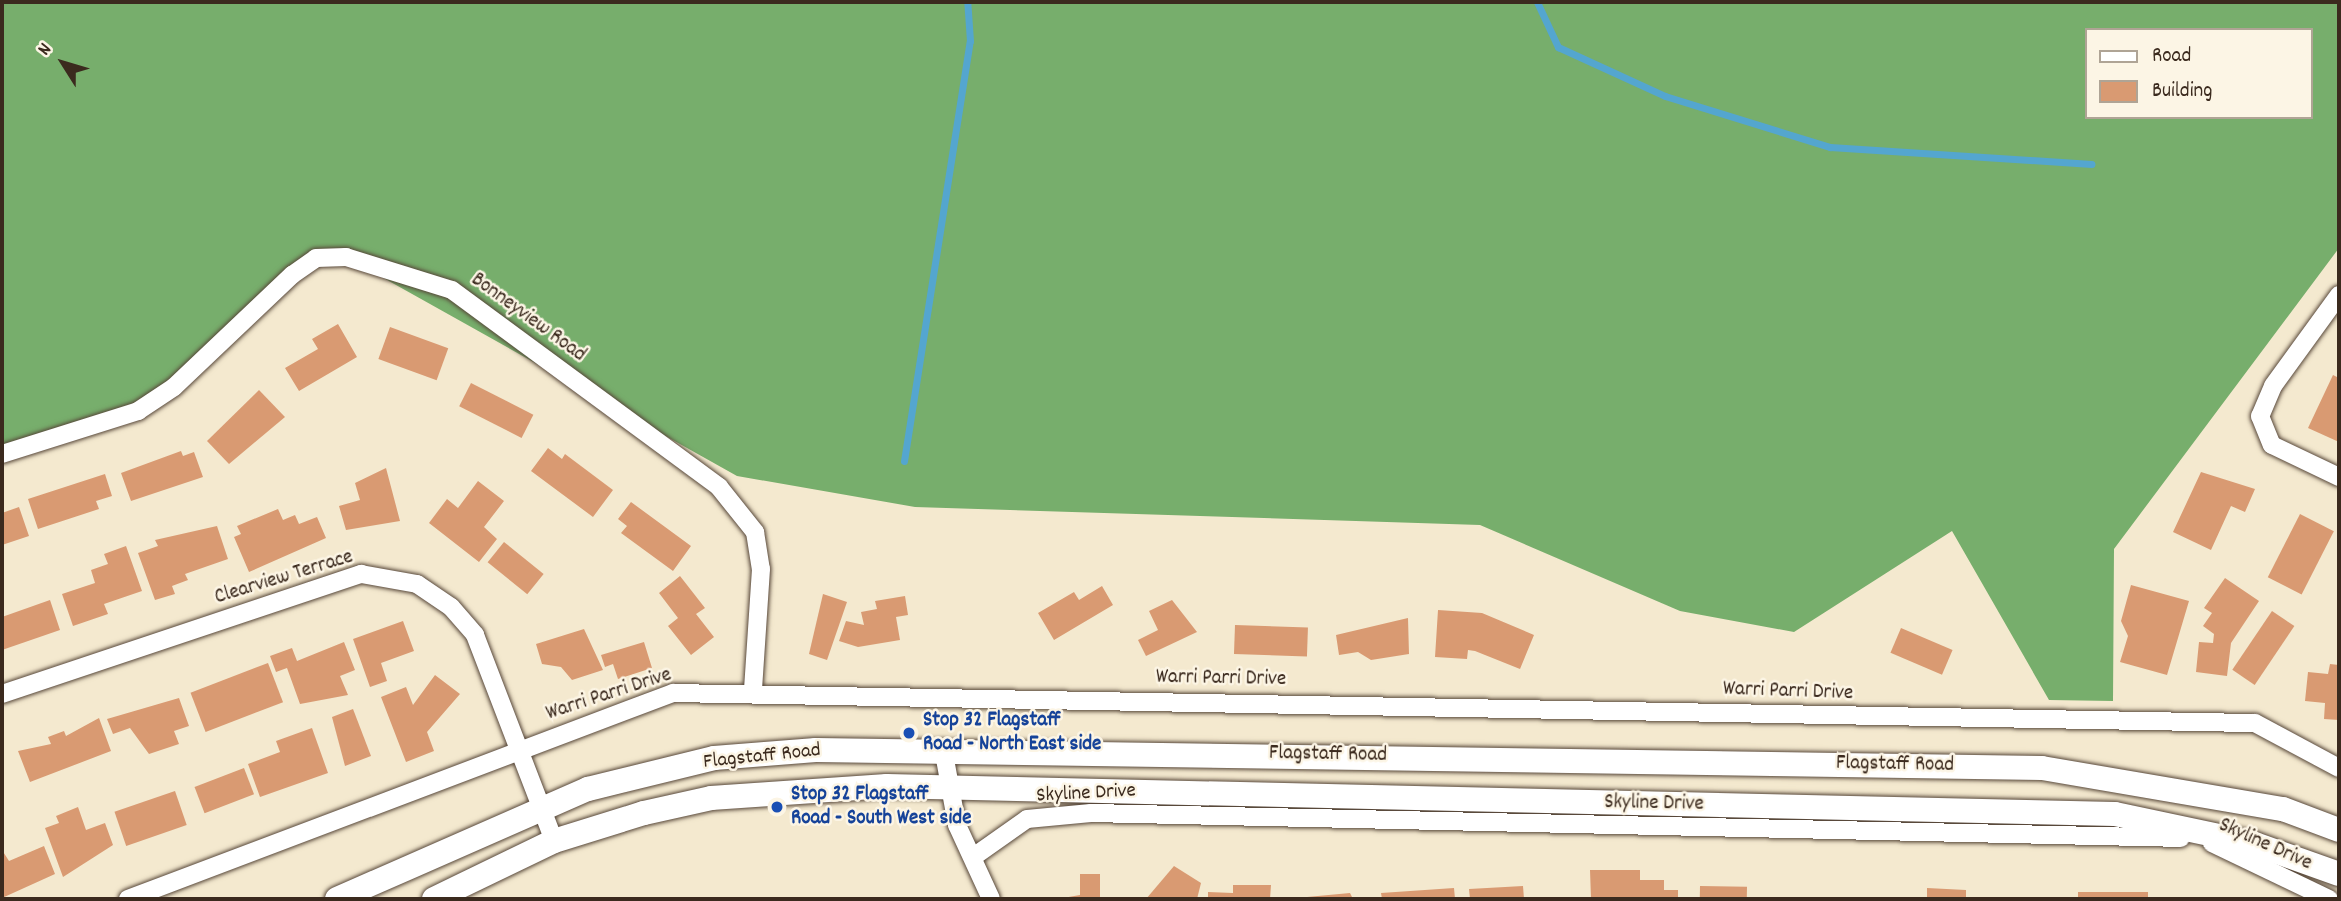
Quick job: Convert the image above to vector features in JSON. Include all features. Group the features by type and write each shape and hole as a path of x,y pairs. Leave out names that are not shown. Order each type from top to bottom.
{"main road":[{"name":"Flagstaff Road","path":"337,899 542,806 714,758 943,748 2042,768 2283,809 2339,830"},
{"name":"Flagstaff Road","path":"433,899 554,841 711,798 948,788 2115,814 2228,837 2339,874"}],"street":[{"name":"Bonneyview Road","path":"2,454 138,411 174,387 292,275 316,258 346,257 452,290 719,487 755,533 761,569 753,691"},
{"path":"2339,295 2273,386 2260,415 2272,445 2339,477"},
{"name":"Clearview Terrace","path":"2,694 361,574 418,584 451,607 475,635 554,841"},
{"name":"Warri Parri Drive","path":"128,899 520,748 673,693 753,691 2255,723 2339,768"},
{"path":"943,748 948,788 957,825 976,855 991,899"},
{"name":"Skyline Drive","path":"976,855 1027,819 1091,813 2147,834 2218,844 2329,899"}],"green space":[{"path":"2,2 2339,2 2339,248 2114,549 2113,701 2049,700 1952,531 1794,632 1680,611 1480,525 915,507 737,476 346,257 316,258 138,411 2,454"}],"building":[{"path":"338,324 357,357 299,391 285,368 318,349 312,339"},
{"path":"390,327 448,348 437,380 378,359"},
{"path":"2333,375 2339,378 2339,442 2308,428"},
{"path":"471,383 533,415 522,438 459,406"},
{"path":"259,390 285,417 229,464 207,441"},
{"path":"548,448 562,459 565,454 613,490 593,517 531,471"},
{"path":"181,451 183,456 194,452 203,477 131,501 121,473"},
{"path":"386,468 400,521 346,530 339,506 360,500 355,483"},
{"path":"2201,472 2255,489 2245,512 2231,506 2211,550 2173,532"},
{"path":"105,474 112,496 96,501 99,509 38,529 28,499"},
{"path":"478,481 504,501 484,527 497,539 479,562 429,523 447,499 458,508"},
{"path":"631,502 691,546 673,571 621,533 627,526 618,519"},
{"path":"19,507 29,536 2,545 2,513"},
{"path":"278,509 283,520 295,515 299,524 317,517 326,538 249,572 234,537 241,534 237,526"},
{"path":"2300,514 2334,531 2302,595 2268,577"},
{"path":"217,526 228,559 185,574 188,580 172,586 175,594 155,600 138,553 158,546 155,540"},
{"path":"504,542 544,574 527,594 488,562"},
{"path":"126,546 142,591 104,604 108,614 73,626 62,594 95,583 91,570 108,564 104,554"},
{"path":"680,576 705,608 696,614 714,637 691,655 668,626 678,618 659,593"},
{"path":"2225,578 2259,601 2231,643 2227,676 2196,672 2199,642 2213,643 2214,634 2203,626 2212,613 2204,608"},
{"path":"2131,585 2189,601 2167,675 2120,662 2128,636 2121,621"},
{"path":"1102,586 1113,605 1054,640 1038,613 1074,592 1079,600"},
{"path":"823,594 847,602 827,660 809,654"},
{"path":"905,596 908,615 896,617 900,640 858,647 839,641 846,621 864,625 861,612 877,609 875,601"},
{"path":"50,600 60,630 2,650 2,617"},
{"path":"1172,600 1197,632 1146,656 1138,640 1158,630 1149,611"},
{"path":"1438,610 1482,613 1534,635 1520,669 1468,650 1467,659 1435,657"},
{"path":"2272,611 2294,626 2255,685 2232,670"},
{"path":"1408,618 1409,654 1371,660 1358,652 1339,655 1336,635"},
{"path":"403,621 414,651 381,663 387,681 370,687 353,639"},
{"path":"1235,625 1308,628 1307,657 1234,654"},
{"path":"1901,628 1953,650 1942,675 1890,653"},
{"path":"584,629 603,670 572,680 561,667 542,664 536,644"},
{"path":"344,642 355,670 340,676 348,695 300,704 287,668 276,672 270,656 292,648 297,661"},
{"path":"644,642 652,668 618,679 613,664 605,667 601,655"},
{"path":"268,663 283,702 206,732 191,693"},
{"path":"2330,664 2339,665 2339,720 2324,719 2325,703 2305,701 2308,672 2328,674"},
{"path":"435,675 460,694 427,732 434,751 406,762 381,697 406,687 413,705"},
{"path":"179,698 189,726 174,731 179,744 149,754 130,728 113,734 107,719"},
{"path":"353,709 371,756 345,766 332,717"},
{"path":"99,718 111,751 30,782 18,751 51,744 48,737 64,731 66,736"},
{"path":"312,728 328,773 260,797 248,764 280,752 276,741"},
{"path":"244,768 254,794 205,813 195,787"},
{"path":"175,791 187,825 126,846 114,812"},
{"path":"78,807 86,830 105,823 113,845 63,877 45,828 59,823 56,816"},
{"path":"44,846 55,874 2,898 2,850 9,861"},
{"path":"1174,866 1201,883 1197,899 1146,899"},
{"path":"1590,870 1640,870 1640,880 1664,880 1664,890 1678,890 1678,899 1591,899"},
{"path":"1080,874 1100,874 1100,899 1057,899 1080,895"},
{"path":"1233,885 1271,885 1270,899 1208,899 1208,892 1233,893"},
{"path":"1523,886 1524,899 1470,899 1469,889"},
{"path":"1700,886 1747,887 1747,899 1700,899"},
{"path":"1454,888 1455,899 1382,899 1381,893"},
{"path":"1927,888 1966,890 1966,899 1927,899"},
{"path":"2078,892 2148,892 2148,899 2078,899"},
{"path":"1350,893 1353,899 1307,899 1307,897"}],"waterway":[{"path":"904,461 970,41 967,2"},
{"path":"1537,2 1558,47 1665,96 1830,147 2091,164"}],"place":[{"name":"Stop 32 Flagstaff Road - North East side","path":"909,733"},
{"name":"Stop 32 Flagstaff Road - South West side","path":"777,807"}]}
